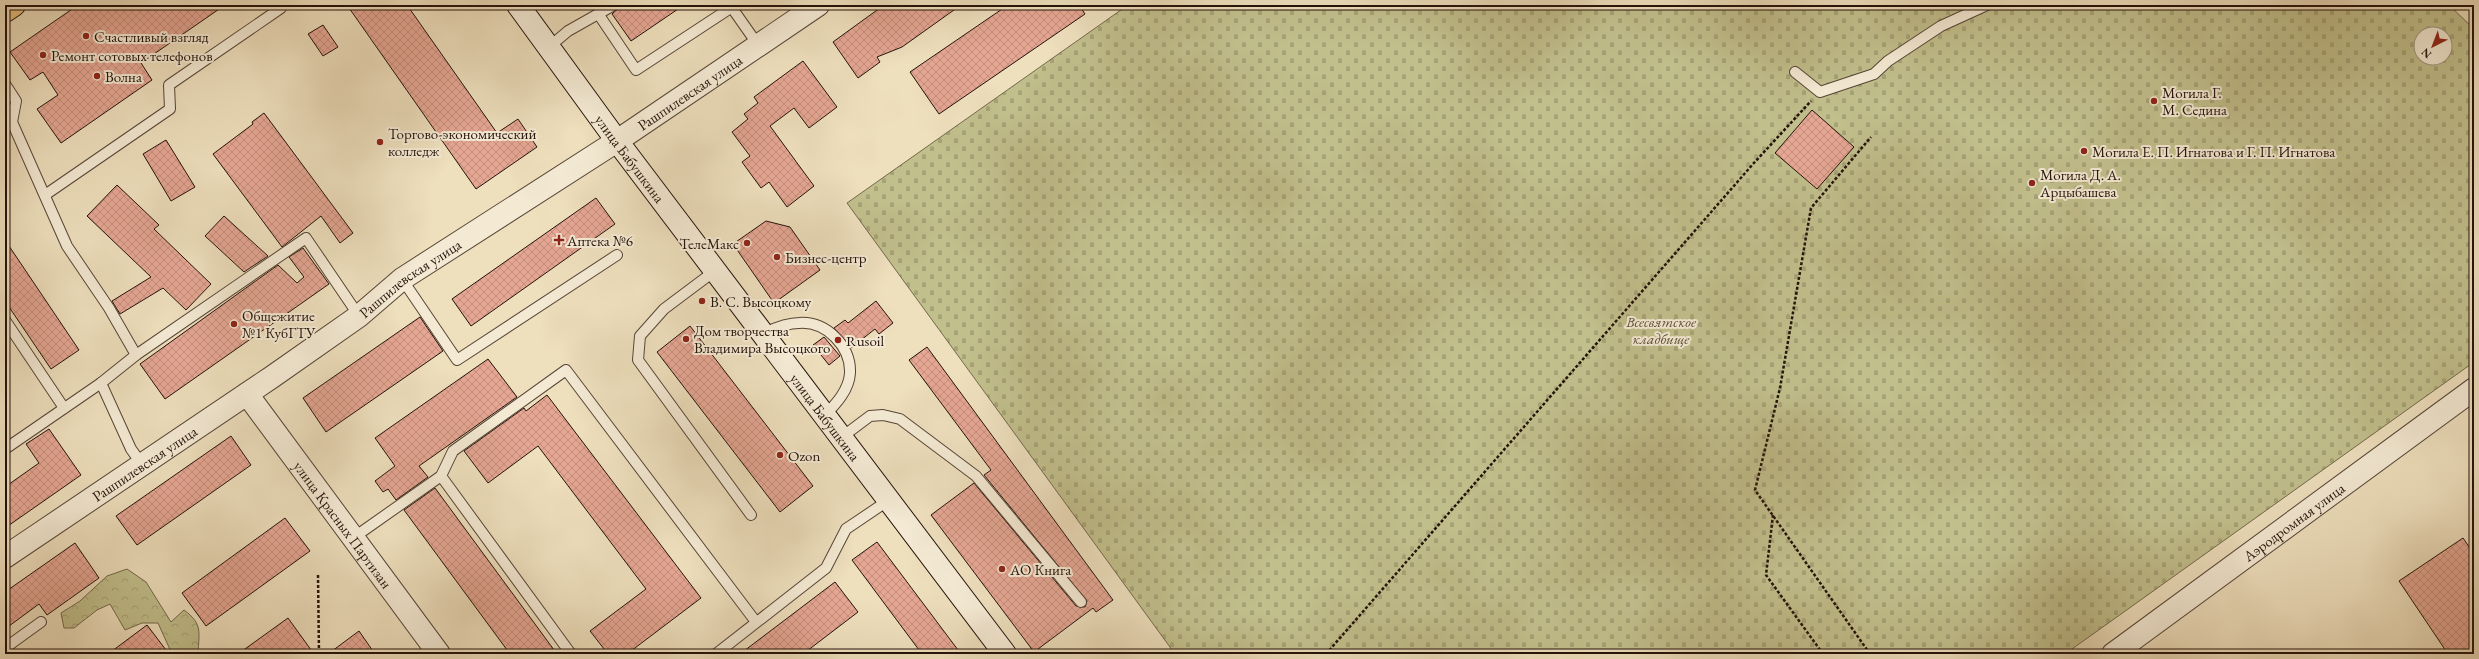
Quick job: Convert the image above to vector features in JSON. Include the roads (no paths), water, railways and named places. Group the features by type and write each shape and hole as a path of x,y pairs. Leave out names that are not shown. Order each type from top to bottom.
{"main road":[{"path":"5,11 14,5"}],"street":[{"name":"улица Бабушкина","path":"518,5 617,141 764,333 1005,654"},
{"name":"Рашпилевская улица","path":"5,556 247,394 359,316 402,279 617,141 818,5"},
{"name":"Аэродромная улица","path":"2127,652 2474,389"},
{"name":"улица Красных Партизан","path":"247,394 439,654"},
{"name":"Аэродромная улица","path":"2127,652 2474,406"}],"lane":[{"path":"549,47 568,32 614,5"},
{"path":"1795,72 1820,92 1874,74 1888,61 1941,26 1987,5"},
{"path":"599,15 636,70 731,6 758,46"},
{"path":"45,195 170,109 169,85 281,8"},
{"path":"5,84 16,101 9,124 45,195 67,246 109,308 136,355"},
{"path":"5,449 101,383 136,355 306,238 359,316"},
{"path":"402,279 457,360 617,255"},
{"path":"716,270 664,309 640,336 638,360 751,515"},
{"path":"5,320 64,408"},
{"path":"764,333 785,324 800,322 816,324 827,329 838,340 848,356 850,374 841,399 825,415"},
{"path":"353,538 441,476 453,451 566,370 756,622"},
{"path":"101,383 131,449 141,464"},
{"path":"842,437 870,416 884,415 900,419 976,476 1081,602"},
{"path":"441,476 571,654"},
{"path":"716,654 826,568 846,529 889,500"},
{"path":"5,648 41,622"}],"place":[{"name":"Счастливый взгляд","path":"86,36"},
{"name":"Ремонт сотовых телефонов","path":"43,55"},
{"name":"Волна","path":"97,76"},
{"name":"Могила Г. М. Седина","path":"2154,101"},
{"name":"Торгово-экономический колледж","path":"380,142"},
{"name":"Могила Е. П. Игнатова и Г. П. Игнатова","path":"2084,151"},
{"name":"Могила Д. А. Арцыбашева","path":"2032,183"},
{"name":"Аптека №6","path":"559,240"},
{"name":"ТелеМакс","path":"747,243"},
{"name":"Бизнес-центр","path":"777,257"},
{"name":"В. С. Высоцкому","path":"702,301"},
{"name":"Общежитие №1 КубГТУ","path":"234,324"},
{"name":"Дом творчества Владимира Высоцкого","path":"686,339"},
{"name":"Rusoil","path":"838,340"},
{"name":"Ozon","path":"780,455"},
{"name":"АО Книга","path":"1002,569"}],"park label":[{"name":"Всесвятское кладбище","path":"1661,330"}]}
